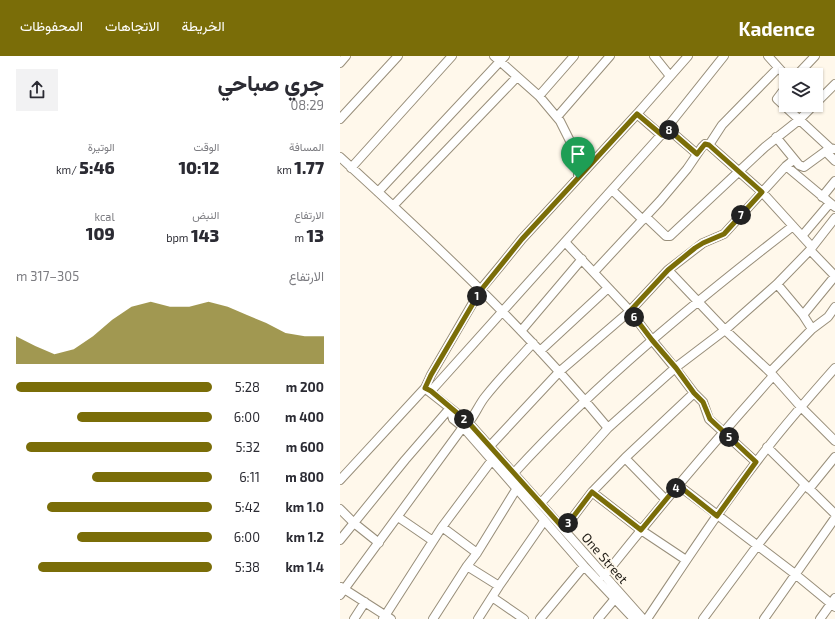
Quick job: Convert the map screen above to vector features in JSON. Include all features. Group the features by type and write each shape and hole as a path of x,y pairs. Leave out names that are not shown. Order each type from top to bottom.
{"street":[{"path":"340,62 346,56"},
{"path":"340,119 398,56"},
{"path":"351,168 452,56"},
{"path":"494,56 503,59 517,77 539,96 557,117 578,157 578,178"},
{"path":"539,96 574,56"},
{"path":"557,117 610,56"},
{"path":"654,56 670,76"},
{"path":"428,389 431,375 481,290 522,239 688,56"},
{"path":"340,480 502,311 662,135 724,56"},
{"path":"709,145 722,124 778,68 769,56"},
{"path":"804,68 815,56"},
{"path":"378,192 503,59"},
{"path":"393,206 517,77"},
{"path":"823,96 835,84"},
{"path":"790,112 830,150 835,161"},
{"path":"612,190 666,236 670,236 738,171 807,112"},
{"path":"637,114 662,135"},
{"path":"667,128 697,154"},
{"path":"776,137 793,159 799,165 804,167 830,150"},
{"path":"594,272 687,170 705,144 709,145 762,192 802,236 835,276 803,315"},
{"path":"340,157 502,311 585,400 608,428"},
{"path":"490,446 559,372 630,311 668,270 703,243 724,234 793,159"},
{"path":"786,166 833,205 802,236"},
{"path":"822,197 835,181"},
{"path":"541,503 608,428 676,368 725,330 777,284 811,248 835,218"},
{"path":"514,473 544,440 585,400 652,340 733,272 793,226"},
{"path":"564,242 582,259 630,311 694,393 703,402 710,419 756,462"},
{"path":"521,331 582,259"},
{"path":"668,270 725,330 772,374 801,407 835,441"},
{"path":"777,284 803,315 812,329"},
{"path":"540,351 608,288"},
{"path":"604,576 678,485 772,374 812,329 828,317 835,307"},
{"path":"492,460 442,527 387,618 365,602 342,590 379,543 485,397 533,343"},
{"path":"647,619 686,560 767,447 835,368"},
{"name":"One Street","path":"428,389 450,408 453,419 466,425 490,446 604,576 634,619"},
{"path":"564,529 592,492 625,458 694,393"},
{"path":"340,540 405,460 450,408"},
{"name":"One Street","path":"466,425 492,460 584,566 643,619"},
{"path":"767,447 835,514"},
{"path":"703,619 757,546 807,487 835,457"},
{"path":"625,458 666,500"},
{"path":"678,485 834,603 820,619"},
{"path":"433,619 467,566 478,553 517,488"},
{"path":"592,492 641,530 686,560"},
{"path":"340,509 354,523 379,543"},
{"path":"398,517 433,542"},
{"path":"764,619 835,518"},
{"path":"478,619 544,520"},
{"path":"442,527 478,553"},
{"path":"467,566 499,586"},
{"path":"540,619 584,566"},
{"path":"598,619 618,595"},
{"path":"492,597 524,619"},
{"path":"354,619 365,602"}],"route":[{"path":"637,114 662,135 667,128 697,154 705,144 709,145 762,192 724,234 695,248 668,270 630,311 694,393 703,402 710,419 756,462 717,516 678,485 641,530 592,492 564,529 469,423 431,391 425,388 431,375 481,290 522,239 578,178 637,114"}]}
